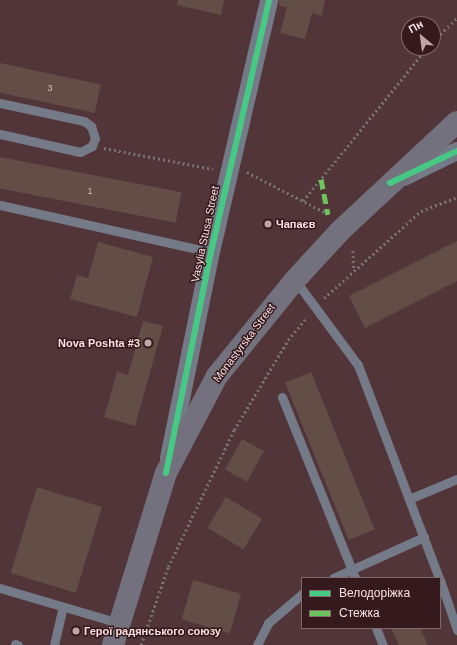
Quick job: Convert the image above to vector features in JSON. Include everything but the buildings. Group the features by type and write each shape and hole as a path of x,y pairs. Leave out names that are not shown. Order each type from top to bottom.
{"main road":[{"name":"Monastyrska Street","path":"114,645 119,623 166,473 217,376 295,280 390,183 457,122"}],"street":[{"name":"Vasylia Stusa Street","path":"166,473 211,252 269,0"},
{"path":"390,183 457,151"}],"lane":[{"path":"0,103 88,123 95,134 92,146 76,151 0,134"},
{"path":"0,204 211,252"},
{"path":"295,280 358,365 439,577"},
{"path":"282,396 353,574"},
{"path":"409,499 457,479"},
{"path":"338,577 353,574 424,537"},
{"path":"441,582 457,630"},
{"path":"0,588 119,623"},
{"path":"257,645 268,623 301,595"},
{"path":"54,645 63,606"},
{"path":"376,629 383,645"}],"path":[{"path":"441,33 457,18"},
{"path":"304,201 421,56"},
{"path":"92,146 230,168 304,201 328,214"},
{"path":"353,251 354,270"}],"marked path":[{"path":"321,179 328,214"}],"cycle path":[{"path":"166,473 211,252 269,0"},
{"path":"390,183 457,151"}],"place":[{"name":"Чапаєв","path":"268,224"},
{"name":"Nova Poshta #3","path":"148,343"},
{"name":"Герої радянського союзу","path":"76,631"}]}
